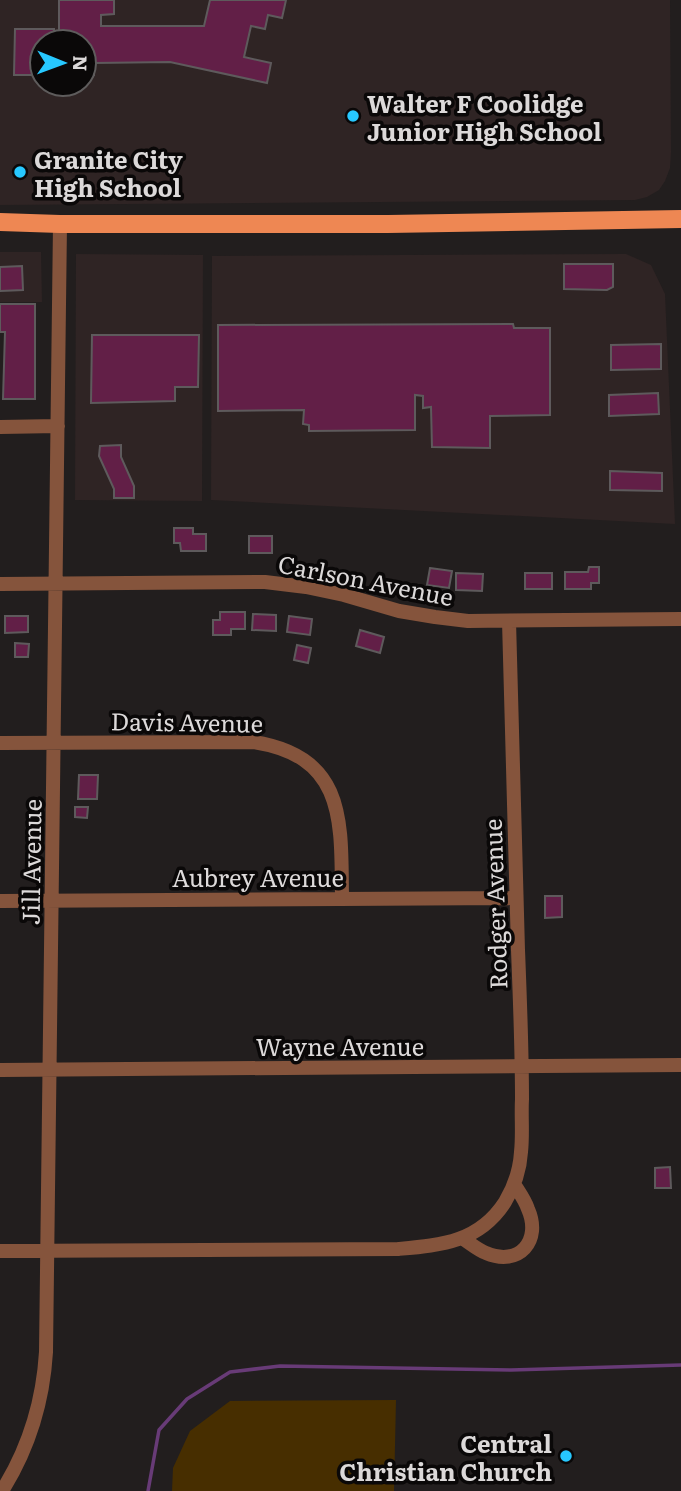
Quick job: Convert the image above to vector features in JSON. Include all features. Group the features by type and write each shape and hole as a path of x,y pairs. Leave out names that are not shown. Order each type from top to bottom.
{"main road":[{"path":"0,222 375,224 681,219"}],"street":[{"name":"Jill Avenue","path":"2,1491 27,1445 36,1420 42,1394 46,1352 60,224"},
{"path":"0,427 58,426"},
{"name":"Carlson Avenue","path":"0,584 265,582 331,592 435,618 468,621 681,619"},
{"name":"Rodger Avenue","path":"0,1251 429,1247 462,1238 485,1224 498,1212 514,1184 521,1151 522,1066 509,621"},
{"name":"Davis Avenue","path":"0,743 253,742 292,753 321,778 337,807 341,833 342,899"},
{"name":"Aubrey Avenue","path":"0,901 516,898"},
{"name":"Wayne Avenue","path":"0,1070 681,1065"},
{"path":"462,1238 486,1254 517,1255 527,1248 533,1233 529,1210 514,1184"}],"shaded area":[{"name":"Walter F Coolidge Junior High School","path":"0,0 670,0 670,168 659,190 635,200 0,205"},
{"path":"0,252 41,252 42,302 0,302"},
{"path":"76,254 203,255 202,501 75,500"},
{"path":"626,254 651,265 665,294 675,524 211,500 212,256"},
{"path":"396,1400 394,1491 172,1491 173,1468 190,1431 230,1401"}],"building":[{"path":"59,0 114,0 114,14 101,15 101,26 204,26 210,0 286,0 282,18 268,15 265,29 251,26 244,57 271,63 267,83 170,62 98,63 98,28 59,28"},
{"path":"15,29 28,29 28,75 14,75"},
{"path":"564,264 613,264 613,287 607,290 564,289"},
{"path":"22,266 23,290 0,291 0,267"},
{"path":"0,304 35,304 35,399 3,399 5,332 0,332"},
{"path":"513,324 514,328 550,328 550,415 490,416 490,448 432,447 431,407 423,408 423,396 415,395 415,430 309,431 309,425 303,424 304,410 218,411 218,325"},
{"path":"92,335 199,335 198,387 175,387 175,401 91,403"},
{"path":"661,344 661,369 611,370 611,345"},
{"path":"658,393 659,414 609,416 609,395"},
{"path":"121,445 121,457 134,486 134,498 114,498 114,489 99,456 100,446"},
{"path":"610,471 662,473 662,491 610,490"},
{"path":"174,528 193,528 193,534 206,534 206,551 181,551 180,543 174,543"},
{"path":"249,536 272,536 272,553 249,553"},
{"path":"589,567 599,567 599,583 591,583 591,589 565,589 565,572 588,572"},
{"path":"430,568 452,571 449,588 427,585"},
{"path":"456,573 483,574 482,591 456,590"},
{"path":"525,573 552,573 552,589 525,589"},
{"path":"220,612 245,612 245,629 231,629 231,635 213,635 213,620 220,620"},
{"path":"253,614 276,615 276,631 252,630"},
{"path":"5,616 28,616 28,632 5,633"},
{"path":"289,616 312,619 310,635 287,632"},
{"path":"360,630 384,637 380,653 356,646"},
{"path":"15,643 29,644 28,657 15,657"},
{"path":"297,645 311,648 308,663 294,660"},
{"path":"79,775 98,775 97,799 78,799"},
{"path":"75,807 88,807 87,818 75,817"},
{"path":"545,896 562,896 562,917 545,918"},
{"path":"670,1167 671,1188 655,1188 655,1168"}],"waterway":[{"path":"148,1491 159,1430 187,1399 230,1372 280,1366 511,1370 681,1365"}],"place":[{"name":"Walter F Coolidge Junior High School","path":"353,116"},
{"name":"Granite City High School","path":"20,172"},
{"name":"Central Christian Church","path":"566,1456"}]}
